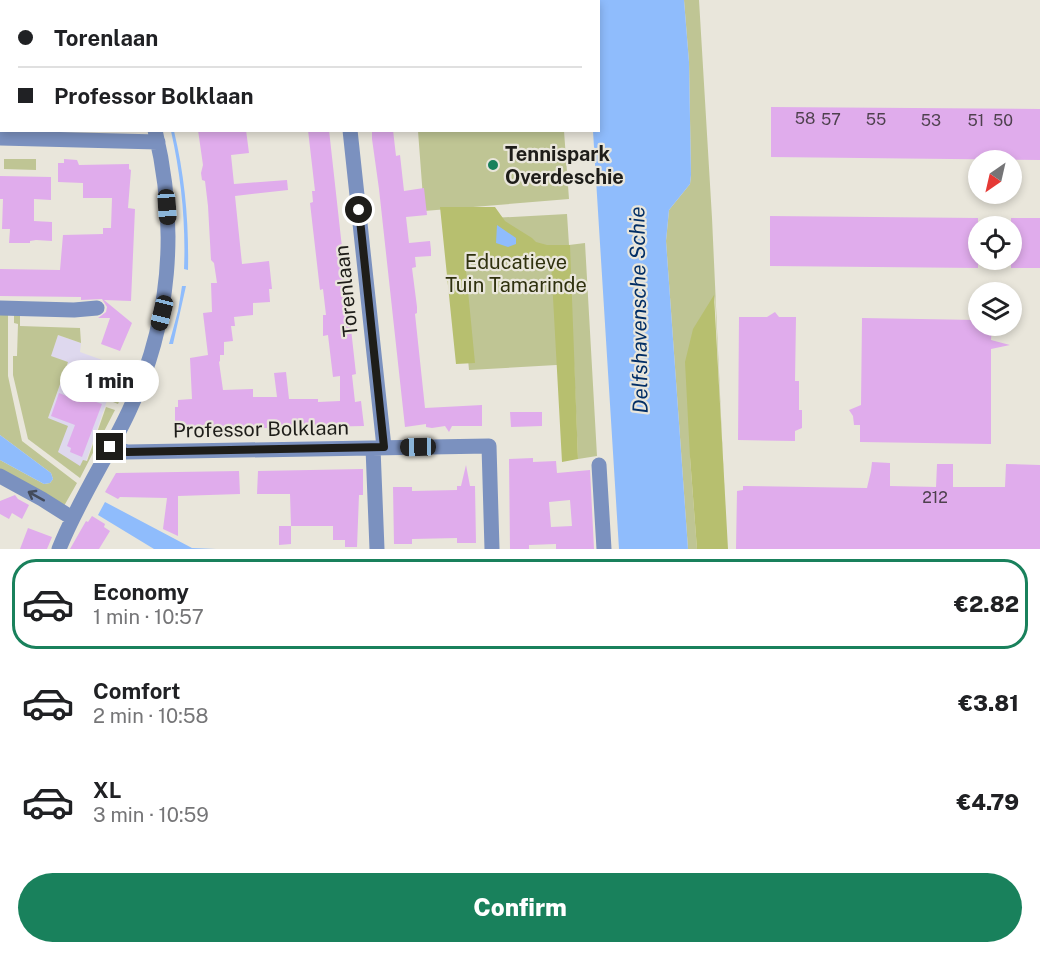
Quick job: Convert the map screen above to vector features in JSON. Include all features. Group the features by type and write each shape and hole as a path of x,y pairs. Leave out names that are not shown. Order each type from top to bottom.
{"street":[{"name":"Torenlaan","path":"350,132 379,448 377,549"},
{"path":"0,138 157,136 168,226 165,300 156,340 146,372 129,412 72,518 59,549"},
{"path":"0,308 74,310 97,308"},
{"name":"Professor Bolklaan","path":"110,447 127,452 489,446 492,549"},
{"path":"599,465 604,549"},
{"path":"0,476 72,518"}],"shaded area":[{"path":"58,335 81,343 80,352 119,366 86,461 80,467 58,452 48,418 68,363 50,356"}],"green space":[{"path":"684,0 699,0 712,218 727,548 715,296 690,457 697,549 688,549 666,241 669,210 690,184 691,175 689,62"},
{"name":"Tennispark Overdeschie","path":"418,132 564,132 569,199 424,211"},
{"path":"4,159 36,159 36,170 4,169"},
{"path":"440,207 495,207 505,221 536,242 547,245 570,245 578,459 562,462 551,261 465,260 475,363 456,364"},
{"name":"Educatieve Tuin Tamarinde","path":"567,214 569,245 585,243 597,456 578,459 574,364 469,370 455,220"},
{"path":"714,295 728,549 697,549 685,362 693,329"},
{"path":"0,312 8,312 8,376 22,441 77,483 64,506 0,471 0,460 44,484 50,483 53,479 51,473 0,435"},
{"path":"14,312 20,312 20,326 80,328 81,343 58,335 51,356 68,362 48,418 68,426 58,452 80,466 83,460 87,461 106,407 115,410 80,478 28,439 13,375 13,356 17,356 18,324 14,323"},
{"path":"117,373 129,378 118,404 108,400"}],"water":[{"name":"Delfshavensche Schie","path":"600,0 684,0 689,62 691,175 690,184 669,210 666,241 688,549 619,549 593,132 600,132"},
{"path":"171,132 174,132 184,183 188,270 184,269 184,234 178,165"},
{"path":"497,225 516,238 516,244 508,247 496,243"},
{"path":"182,286 186,286 173,344 169,344 178,311"},
{"path":"0,435 51,473 53,479 50,483 44,484 0,460"},
{"path":"105,502 192,548 216,549 154,549 98,515"}],"building":[{"path":"771,107 1040,109 1040,160 1022,160 1022,150 968,150 968,159 771,157"},
{"path":"198,132 246,132 249,153 231,155 234,184 287,180 288,190 235,196 242,264 269,261 272,289 269,289 270,302 253,303 253,315 234,317 235,326 231,326 233,341 224,342 224,355 220,355 223,390 253,389 253,397 277,397 274,373 286,372 289,399 318,399 318,402 340,401 340,376 333,377 328,335 323,336 323,315 326,315 323,289 320,290 310,203 313,202 312,191 315,191 308,132 329,132 356,374 352,375 355,402 361,401 364,426 178,430 178,424 175,424 175,407 178,407 178,400 192,399 190,358 208,355 203,313 212,312 211,283 217,283 214,263 211,260 208,206 205,181 202,180 201,173 203,165"},
{"path":"372,132 393,132 396,156 400,155 404,191 424,188 427,215 406,217 409,243 430,241 431,250 431,256 415,257 416,267 412,268 425,408 482,405 482,426 452,426 449,432 445,426 432,428 426,427 426,424 405,427"},
{"path":"64,159 77,160 79,165 129,164 131,170 128,208 135,209 131,301 104,300 132,323 120,351 101,344 110,318 98,318 106,312 107,307 102,299 0,296 0,269 60,270 63,235 103,234 103,228 111,228 112,198 83,198 83,183 58,182 58,163 64,163"},
{"path":"0,176 51,177 51,200 34,199 34,221 52,222 52,241 9,243 10,229 2,229 3,199 0,199"},
{"path":"770,216 968,218 968,268 770,266"},
{"path":"1022,218 1040,218 1040,268 1022,268"},
{"path":"775,312 779,317 796,317 795,381 799,381 799,410 802,410 802,428 795,431 795,441 738,440 739,317 767,317"},
{"path":"862,318 968,320 968,336 991,336 991,340 1010,345 991,349 991,444 860,442 860,425 854,425 853,416 849,410 861,405"},
{"path":"79,366 88,372 89,378 87,383 73,394 102,404 82,457 70,452 71,448 67,446 75,425 51,416 59,393 69,397 67,371"},
{"path":"510,412 542,412 542,426 511,427"},
{"path":"533,458 533,462 556,461 557,473 590,470 594,549 556,549 556,544 529,545 529,549 510,549 509,459","holes":["570,500 572,526 551,527 549,502"]},
{"path":"872,462 890,463 890,486 936,487 937,464 953,464 953,487 1005,487 1006,464 1040,465 1040,549 736,549 737,491 743,490 743,486 867,488"},
{"path":"466,465 470,486 475,486 476,543 457,543 457,538 412,539 412,544 394,544 393,487 412,487 412,491 457,490 457,486 461,486"},
{"path":"363,469 363,495 359,495 357,547 345,547 345,540 333,540 333,526 291,526 290,494 257,494 258,471"},
{"path":"239,471 240,494 178,496 178,536 163,529 167,498 120,497 118,499 105,492 116,473"},
{"path":"15,495 29,505 22,519 12,513 9,519 0,514 0,501"},
{"path":"92,516 105,524 104,527 110,531 99,549 70,549 86,521 88,522"},
{"path":"279,526 291,526 291,544 279,545"},
{"path":"28,528 52,537 47,549 20,549"}],"place":[{"name":"Tennispark Overdeschie","path":"493,165"}],"route":[{"path":"110,447 127,452 326,450 384,447 359,210"}]}
